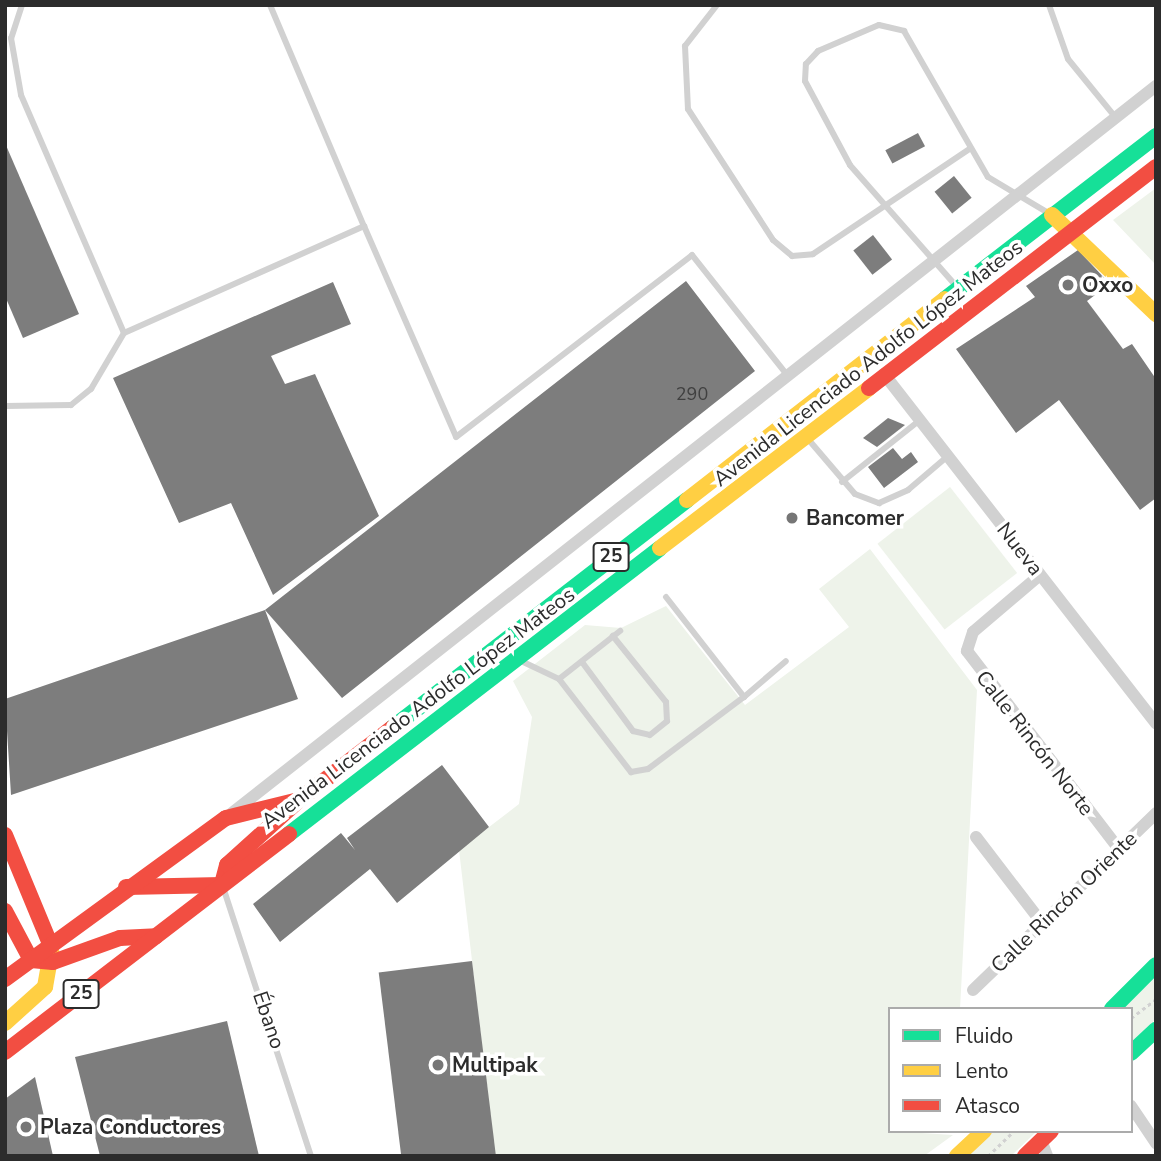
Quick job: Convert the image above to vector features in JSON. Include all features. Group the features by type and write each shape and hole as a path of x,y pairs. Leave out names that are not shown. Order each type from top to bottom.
{"main road":[{"name":"Avenida Licenciado Adolfo López Mateos","path":"52,954 126,887 226,818 299,800 957,287 1156,136"},
{"name":"Avenida Licenciado Adolfo López Mateos","path":"5,1052 884,373 1156,167"},
{"path":"1052,215 1075,230 1156,314"},
{"path":"126,887 222,885 227,865 299,800"},
{"path":"5,835 52,954 39,996 5,1023"},
{"path":"5,911 31,960"},
{"path":"5,979 31,960 52,954 120,938 156,936"},
{"path":"1114,1007 1156,965"},
{"path":"1133,1051 1156,1030"},
{"path":"957,1156 982,1133"},
{"path":"1025,1156 1046,1142"}],"street":[{"path":"226,818 1156,86"},
{"name":"Nueva","path":"884,373 1156,724"},
{"name":"Calle Rincón Norte","path":"1040,575 973,632 967,651 976,669 1119,849"},
{"name":"Calle Rincón Oriente","path":"972,990 1156,813"},
{"path":"975,837 1042,923"},
{"path":"1133,1109 1156,1143"}],"lane":[{"path":"22,5 11,38 21,95 124,333"},
{"path":"270,5 456,437 692,255 788,376"},
{"path":"717,5 685,46 683,90 700,130 773,240 792,256 813,254 880,204 969,149"},
{"path":"1049,5 1068,59 1116,118"},
{"path":"957,287 936,261 880,204 808,93 805,70 818,51 879,25 904,31 969,149 995,184 1052,215"},
{"path":"5,407 57,408 82,399 124,333 364,226"},
{"path":"842,482 920,421"},
{"path":"804,435 842,482 879,503 908,490 948,456"},
{"path":"666,597 744,697"},
{"path":"559,680 616,633 666,702 667,721 650,735 633,731 582,662"},
{"path":"517,659 559,680 620,762 636,773 744,697 786,661"},
{"name":"Ébano","path":"222,885 311,1156"}],"path":[{"path":"1133,1016 1156,999"},
{"path":"988,1156 1012,1133"}],"shaded area":[{"path":"1156,188 1156,265 1113,220"},
{"path":"950,487 1017,573 945,630 878,544"},
{"path":"870,549 977,690 960,1007 888,1007 888,1133 953,1135 924,1156 495,1156 459,850 519,804 532,717 513,681 585,625 621,628 666,606 745,705 849,627 819,589"},
{"path":"1156,977 1156,1019 1133,1040 1133,1007 1124,1007"},
{"path":"988,1133 1035,1133 1011,1156 964,1156"}],"building":[{"path":"918,133 925,146 892,164 885,150"},
{"path":"5,143 79,314 23,338 5,296"},
{"path":"954,176 972,198 952,213 935,192"},
{"path":"873,235 892,259 872,275 853,250"},
{"path":"1078,250 1110,284 1087,301 1123,349 1132,344 1156,379 1156,498 1140,510 1059,400 1016,433 956,349 1035,297 1026,286"},
{"path":"686,281 755,371 342,698 265,610"},
{"path":"333,282 351,324 271,356 285,384 315,374 379,516 273,595 231,503 179,523 113,378"},
{"path":"888,418 905,425 877,447 863,438"},
{"path":"893,448 902,459 911,452 918,462 884,488 868,467"},
{"path":"265,610 298,699 11,795 5,699"},
{"path":"442,765 489,827 397,903 370,869 280,942 253,904 341,833 355,850 347,838"},
{"name":"Multipak","path":"472,961 496,1156 401,1156 379,972"},
{"path":"227,1021 259,1156 100,1156 75,1057"},
{"name":"Plaza Conductores","path":"35,1077 53,1156 5,1156 5,1099"}],"traffic: fast":[{"path":"945,299 1156,136"},
{"path":"392,728 687,500"},
{"path":"289,834 660,548"},
{"path":"1114,1007 1156,965"},
{"path":"1133,1051 1156,1030"}],"traffic: slow":[{"path":"1052,215 1156,314"},
{"path":"687,500 945,299"},
{"path":"660,548 869,388"},
{"path":"5,1023 45,987 51,952"},
{"path":"957,1156 982,1133"}],"traffic: jam":[{"path":"869,388 1156,167"},
{"path":"5,979 226,818 299,800 392,728"},
{"path":"222,884 227,865 297,802"},
{"path":"5,1052 289,834"},
{"path":"5,835 51,946"},
{"path":"126,887 222,885"},
{"path":"5,911 31,960"},
{"path":"31,960 53,962 120,938 156,936"},
{"path":"1025,1156 1049,1133"}],"place":[{"name":"Oxxo","path":"1068,285"},
{"name":"Bancomer","path":"792,518"},
{"name":"Multipak","path":"438,1065"},
{"name":"Plaza Conductores","path":"26,1127"}]}
